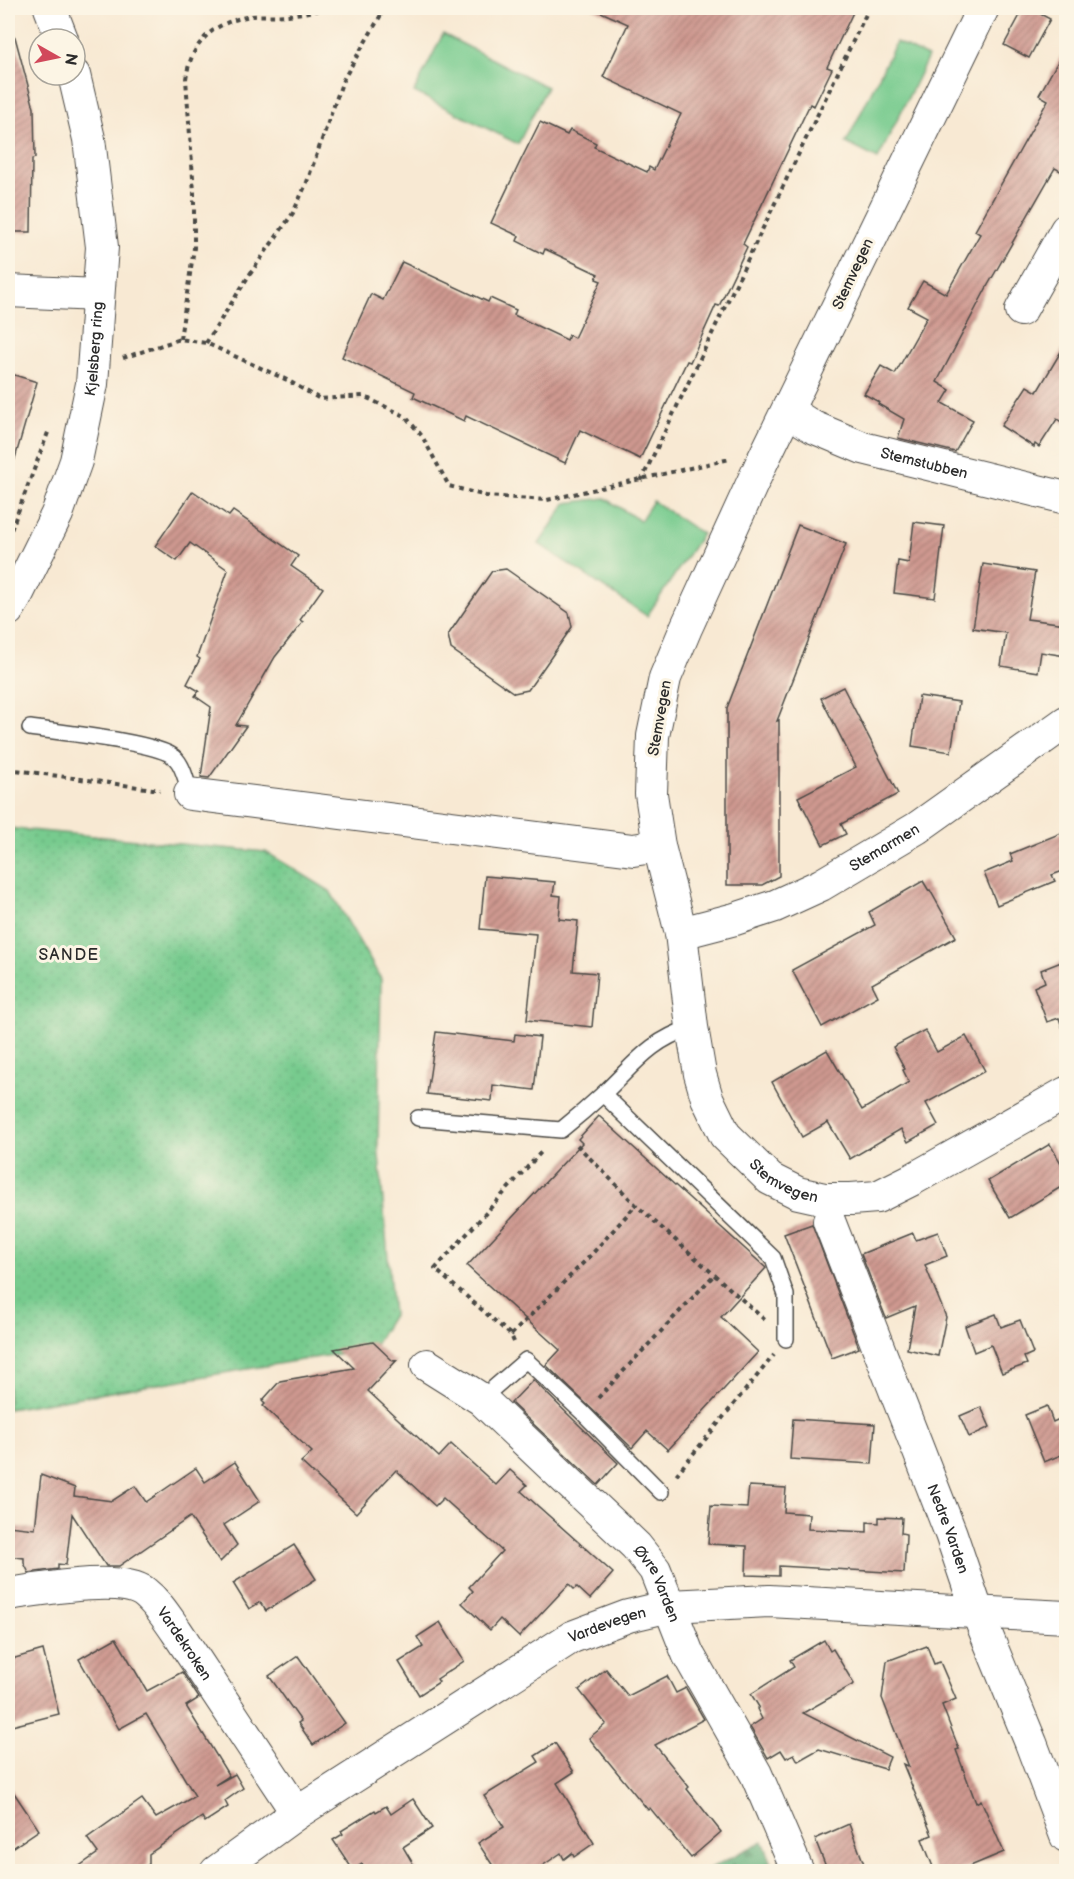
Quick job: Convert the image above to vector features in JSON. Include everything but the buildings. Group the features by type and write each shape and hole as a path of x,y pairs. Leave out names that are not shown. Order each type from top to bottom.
{"street":[{"path":"51,8 58,27"},
{"name":"Stemvegen","path":"983,8 867,244 686,628 665,678 653,736 651,794 659,846 681,933 692,1027 700,1074 707,1098 725,1135 770,1179 798,1193 812,1196 851,1199 877,1197 1066,1094"},
{"name":"Kjelsberg ring","path":"8,610 57,514 76,461 92,384 102,247 88,139 77,87"},
{"path":"1021,310 1066,230"},
{"path":"8,291 98,295"},
{"name":"Stemstubben","path":"788,411 813,427 863,448 1066,498"},
{"name":"Stemarmen","path":"681,933 775,906 821,885 917,828 1066,722"},
{"path":"190,794 633,850 659,846"},
{"name":"Nedre Varden","path":"829,1221 931,1481 978,1614 1066,1836"},
{"name":"Øvre Varden","path":"427,1365 481,1399 636,1546 655,1570 688,1654 756,1774 798,1872"},
{"name":"Vardekroken","path":"8,1594 71,1586 111,1584 129,1586 143,1591 160,1607 297,1814"},
{"name":"Vardevegen","path":"216,1872 297,1814 572,1638 628,1616 670,1606 769,1601 1066,1617"}],"lane":[{"path":"30,728 155,748 175,757 190,794"},
{"path":"418,1118 561,1130 603,1094 644,1052 661,1040 692,1027"},
{"path":"603,1094 773,1258 786,1295 786,1339"},
{"path":"481,1399 526,1360 583,1413 661,1492"}],"path":[{"path":"180,339 194,248 194,192 186,80 188,65 200,41 210,31 222,25 249,16 288,15 335,8"},
{"path":"207,343 250,274 293,213 307,182 343,80 385,8"},
{"path":"640,481 869,8"},
{"path":"116,360 180,339 207,343 287,380 320,399 363,396 405,416 422,436 449,486 486,496 547,500 733,459"},
{"path":"8,538 51,425"},
{"path":"8,770 190,794"},
{"path":"526,1360 511,1335 435,1269 561,1130 636,1205 786,1339 737,1402 661,1492"},
{"path":"511,1335 591,1255 636,1205"},
{"path":"583,1413 715,1274"}],"green space":[{"path":"443,34 547,87 518,144 414,92"},
{"path":"896,42 928,57 878,159 846,143"},
{"path":"605,498 640,521 653,501 702,534 647,616 539,544 566,503"},
{"path":"8,828 266,852 330,891 381,979 378,1144 393,1315 373,1348 8,1409"},
{"path":"763,1841 775,1871 705,1871"}],"district":[{"name":"SANDE","path":"69,955"}]}
